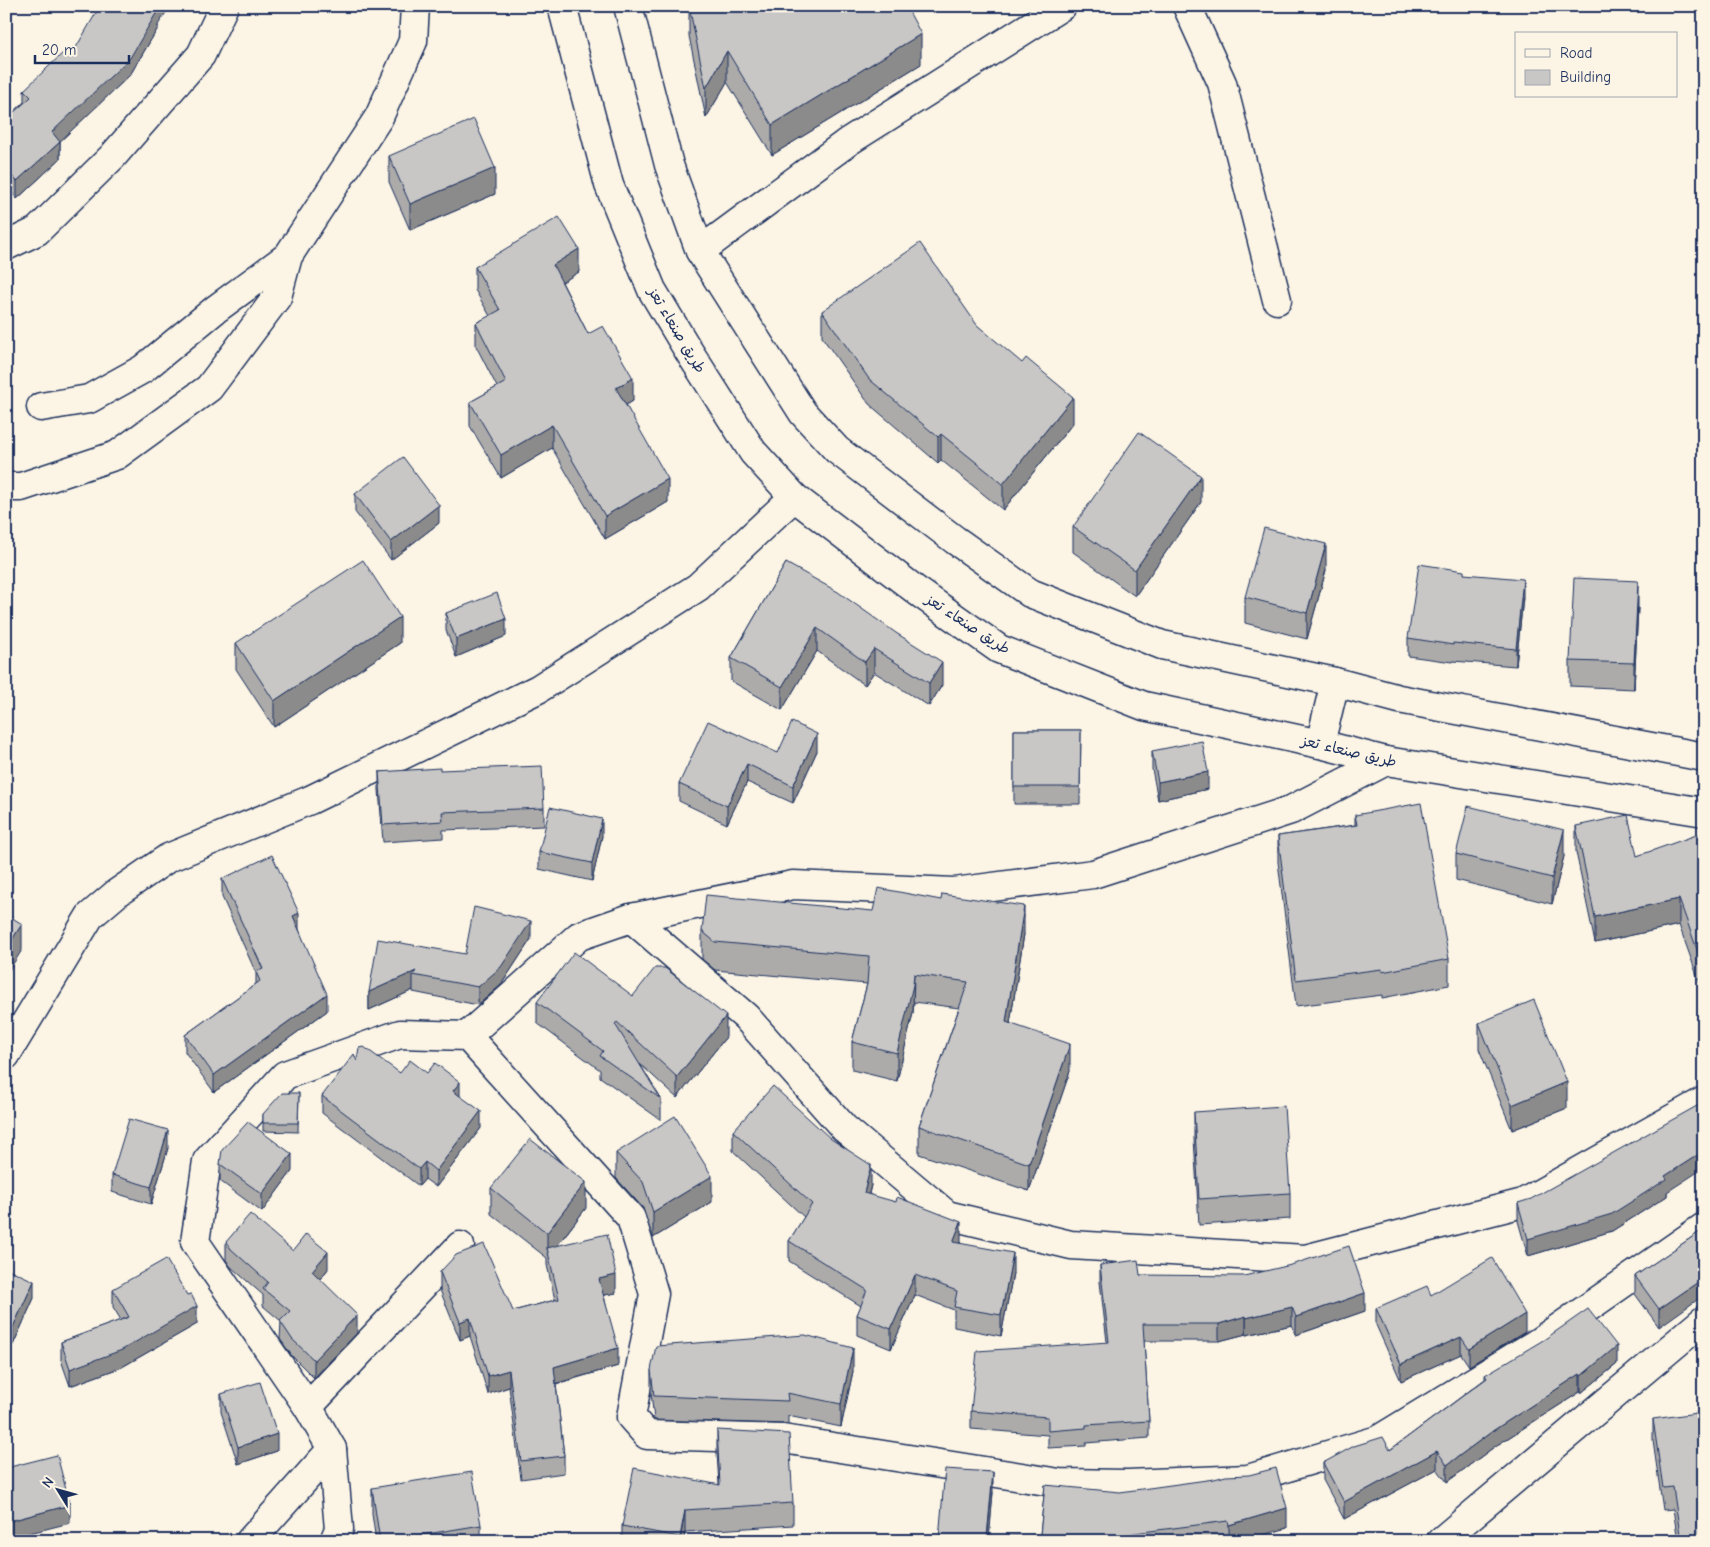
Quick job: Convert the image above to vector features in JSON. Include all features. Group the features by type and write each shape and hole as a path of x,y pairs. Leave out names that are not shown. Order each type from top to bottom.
{"main road":[{"path":"6,246 37,231 112,157 201,55 224,6"},
{"path":"6,487 21,487 117,455 209,388 278,297 288,256 379,117 413,41 415,6"},
{"name":"طريق صنعاء تعز","path":"562,6 610,185 652,290 753,452 794,497 918,591 999,649 1144,706 1320,744 1386,761 1704,812"},
{"path":"628,6 669,165 700,251 803,413 837,450 955,540 1030,593 1162,645 1335,682 1399,699 1704,757"},
{"path":"700,251 849,142 1062,6"},
{"path":"1187,6 1222,83 1277,300"},
{"path":"41,408 89,400 142,369 216,309 288,256"},
{"path":"6,1055 90,916 117,892 168,858 310,800 538,689 698,587 794,497"},
{"path":"1320,744 1335,682"},
{"path":"334,1541 339,1529 332,1449 308,1407 195,1242 207,1161 285,1075 400,1034 467,1036 579,936 631,918 794,885 954,892 1093,874 1291,810 1386,761"},
{"path":"631,918 746,1017 844,1128 947,1216 1071,1245 1305,1259 1523,1203 1704,1101"},
{"path":"467,1036 631,1218 654,1294 631,1417 647,1435 783,1439 1059,1483 1128,1484 1248,1479 1378,1440 1537,1343 1704,1227"},
{"path":"308,1407 460,1246"},
{"path":"1441,1541 1704,1320"},
{"path":"250,1541 332,1449"}],"building":[{"path":"100,6 159,6 130,58 52,132 60,142 17,181 6,170 6,119 31,97 24,90 64,52 70,58"},
{"path":"689,6 906,6 921,34 772,125 727,51 706,88"},
{"path":"474,119 495,168 410,204 389,156"},
{"path":"559,217 579,249 553,265 588,334 603,326 633,378 616,388 668,479 605,516 552,425 501,455 470,402 506,382 476,323 500,310 475,267"},
{"path":"920,243 977,325 1022,363 1026,358 1073,397 1003,484 941,434 938,437 869,379 822,311"},
{"path":"1139,432 1201,476 1135,570 1073,527"},
{"path":"403,457 439,505 391,542 355,494"},
{"path":"1264,528 1326,544 1307,613 1245,597"},
{"path":"363,560 400,617 274,701 236,643"},
{"path":"786,563 838,592 896,633 942,662 929,683 874,649 865,662 817,628 782,687 731,658"},
{"path":"1419,564 1464,571 1464,574 1523,579 1516,649 1453,643 1453,645 1408,638"},
{"path":"1574,578 1638,581 1634,663 1570,661"},
{"path":"497,593 506,619 456,639 446,613"},
{"path":"708,721 778,753 792,722 817,734 793,786 747,764 727,806 679,784"},
{"path":"1014,730 1081,730 1080,787 1014,787"},
{"path":"1202,741 1208,772 1158,782 1152,751"},
{"path":"542,766 544,808 442,812 443,821 383,825 379,772 440,768 440,770"},
{"path":"1421,803 1449,959 1382,972 1382,969 1296,980 1278,836 1357,825 1355,815"},
{"path":"1468,806 1564,830 1552,878 1456,854"},
{"path":"550,807 602,819 592,863 539,852"},
{"path":"1628,815 1637,856 1702,833 1704,837 1704,969 1679,899 1595,917 1576,826"},
{"path":"272,855 299,913 293,916 327,994 214,1075 185,1035 260,981 256,972 263,969 222,879"},
{"path":"878,888 941,900 942,894 1024,906 1006,1022 1070,1044 1029,1164 919,1126 968,982 914,974 897,1053 852,1042 867,984 869,956 715,942 702,931 706,895 873,911"},
{"path":"474,907 531,921 501,967 478,987 413,975 416,971 369,992 378,939 465,954"},
{"path":"6,914 22,924 6,949"},
{"path":"574,952 633,996 655,968 665,968 726,1016 677,1077 617,1022 615,1024 661,1099 600,1056 603,1051 537,1002"},
{"path":"1534,1000 1567,1082 1512,1105 1479,1023"},
{"path":"364,1047 400,1073 410,1060 427,1073 435,1063 460,1082 453,1091 481,1111 436,1171 425,1162 419,1169 322,1096 354,1054 357,1061 359,1048"},
{"path":"773,1086 831,1139 871,1165 864,1193 896,1202 897,1197 961,1222 953,1242 1013,1253 1001,1315 954,1307 957,1291 915,1275 891,1329 857,1315 867,1290 789,1241 812,1204 733,1131"},
{"path":"282,1093 299,1093 298,1123 263,1123 263,1114"},
{"path":"1704,1102 1704,1151 1665,1176 1667,1179 1612,1214 1528,1239 1518,1203 1531,1199"},
{"path":"1284,1106 1290,1193 1199,1199 1194,1112"},
{"path":"675,1116 712,1176 653,1212 643,1182 616,1153"},
{"path":"129,1119 168,1130 151,1187 112,1175"},
{"path":"248,1122 292,1154 262,1194 220,1164 222,1150"},
{"path":"530,1139 586,1182 547,1233 491,1188"},
{"path":"250,1214 293,1251 306,1234 328,1252 312,1271 357,1315 314,1360 292,1339 280,1321 290,1311 263,1289 268,1282 231,1249 226,1242"},
{"path":"1704,1229 1704,1278 1659,1309 1635,1276"},
{"path":"607,1234 616,1275 599,1279 618,1348 554,1367 564,1456 521,1461 509,1370 488,1376 470,1318 460,1322 440,1272 456,1255 484,1244 513,1311 559,1299 547,1248"},
{"path":"1349,1246 1365,1293 1296,1317 1292,1307 1246,1318 1246,1316 1219,1324 1143,1324 1149,1421 1086,1425 1086,1428 1048,1431 1048,1417 971,1411 977,1351 1109,1342 1100,1265 1138,1260 1140,1275 1244,1276 1291,1265"},
{"path":"1492,1258 1525,1314 1469,1349 1461,1337 1401,1364 1376,1308 1427,1286 1431,1295"},
{"path":"166,1259 187,1295 191,1294 197,1306 122,1350 70,1369 61,1342 129,1317 113,1289"},
{"path":"6,1268 34,1281 13,1327 6,1324"},
{"path":"1588,1309 1617,1346 1581,1376 1580,1374 1494,1430 1447,1465 1437,1451 1344,1502 1323,1463 1354,1446 1383,1437 1390,1450 1487,1378 1485,1375 1545,1339"},
{"path":"805,1335 853,1348 841,1404 787,1393 788,1401 654,1396 651,1370 656,1346"},
{"path":"260,1382 277,1434 238,1447 221,1394"},
{"path":"1704,1412 1704,1541 1681,1541 1673,1487 1663,1488 1653,1419"},
{"path":"717,1430 789,1434 793,1503 685,1510 680,1537 622,1526 634,1468 720,1485"},
{"path":"57,1455 70,1505 6,1522 6,1468"},
{"path":"1276,1468 1287,1508 1229,1525 1228,1521 1119,1535 1118,1541 935,1541 939,1539 945,1469 993,1472 987,1537 1040,1535 1045,1485 1120,1492 1226,1476 1249,1475"},
{"path":"472,1472 481,1525 380,1541 372,1488"}]}
